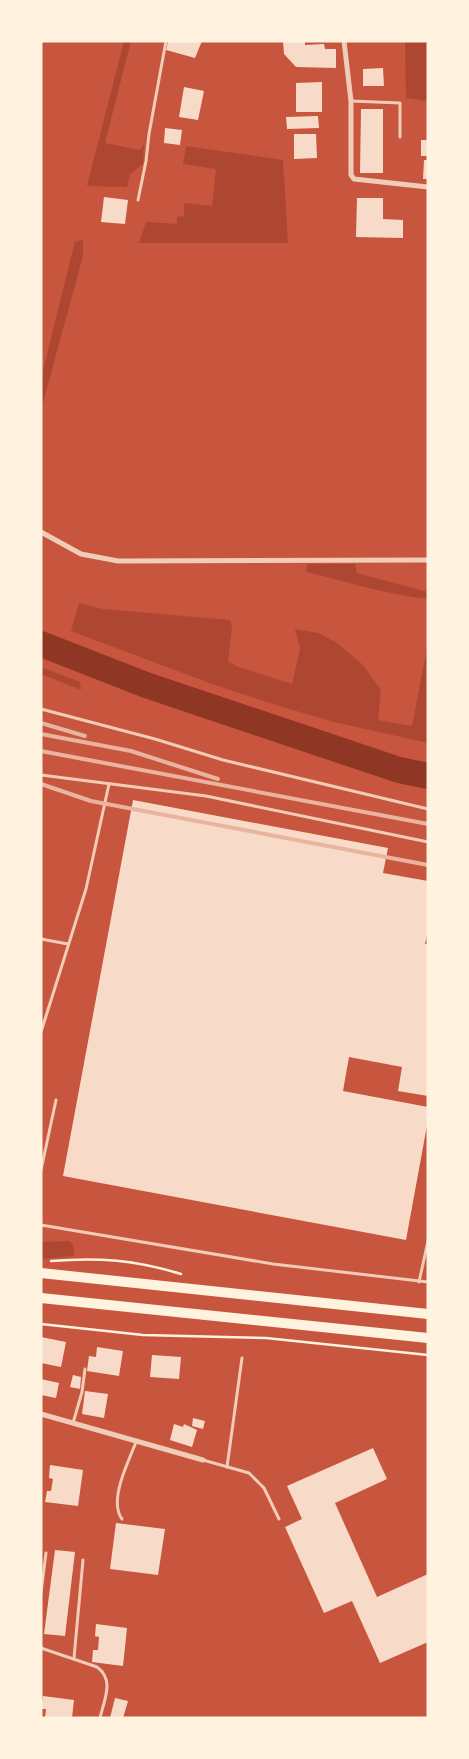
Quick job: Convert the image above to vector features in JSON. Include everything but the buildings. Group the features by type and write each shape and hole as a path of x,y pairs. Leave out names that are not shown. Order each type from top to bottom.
{"main road":[{"path":"41,1273 428,1314"},
{"path":"41,1298 428,1338"}],"street":[{"path":"344,41 351,101 351,175 354,179 428,187"},
{"path":"41,532 80,554 118,561 428,560"},
{"path":"41,1414 203,1460"}],"lane":[{"path":"138,200 166,41"},
{"path":"351,101 400,103 400,137"},
{"path":"41,710 155,739 222,760 428,809"},
{"path":"41,775 206,796 428,842"},
{"path":"41,1032 86,889 109,784"},
{"path":"41,938 68,944"},
{"path":"41,1170 56,1100"},
{"path":"41,1225 219,1256 428,1282"},
{"path":"419,1282 428,1241"},
{"path":"227,1467 242,1358"},
{"path":"73,1423 82,1392 85,1369"},
{"path":"122,1519 119,1515 118,1496 122,1478 136,1442"},
{"path":"203,1460 249,1473 264,1488 279,1519"},
{"path":"41,1593 46,1553"},
{"path":"74,1658 83,1560"},
{"path":"41,1648 74,1658 105,1672 108,1684 100,1718"}],"path":[{"path":"41,1324 143,1335 266,1338 428,1355"}],"shaded area":[{"path":"124,41 131,41 105,143 140,150 144,144 143,164 130,174 127,187 87,186"},
{"path":"405,41 428,41 428,101 406,98"},
{"path":"186,146 283,160 288,243 139,243 146,222 177,224 177,217 184,216 184,203 212,206 216,169 183,164"},
{"path":"83,240 83,256 41,410 41,379 75,241"},
{"path":"307,564 355,564 357,573 428,592 428,599 381,591 306,572"},
{"path":"79,603 103,609 230,620 232,627 228,661 236,666 292,684 300,649 295,629 318,633 337,643 362,664 381,690 378,720 412,726 428,643 428,743 334,722 276,705 212,684 71,631"},
{"path":"41,667 80,682 81,690 41,674"},
{"path":"69,1241 73,1244 74,1256 41,1259 41,1242"}],"waterway":[{"path":"41,644 146,685 399,770 428,776"}],"railway":[{"path":"41,723 85,736"},
{"path":"41,734 131,751 218,779"},
{"path":"41,751 428,824"},
{"path":"41,784 91,801 428,865"}]}
